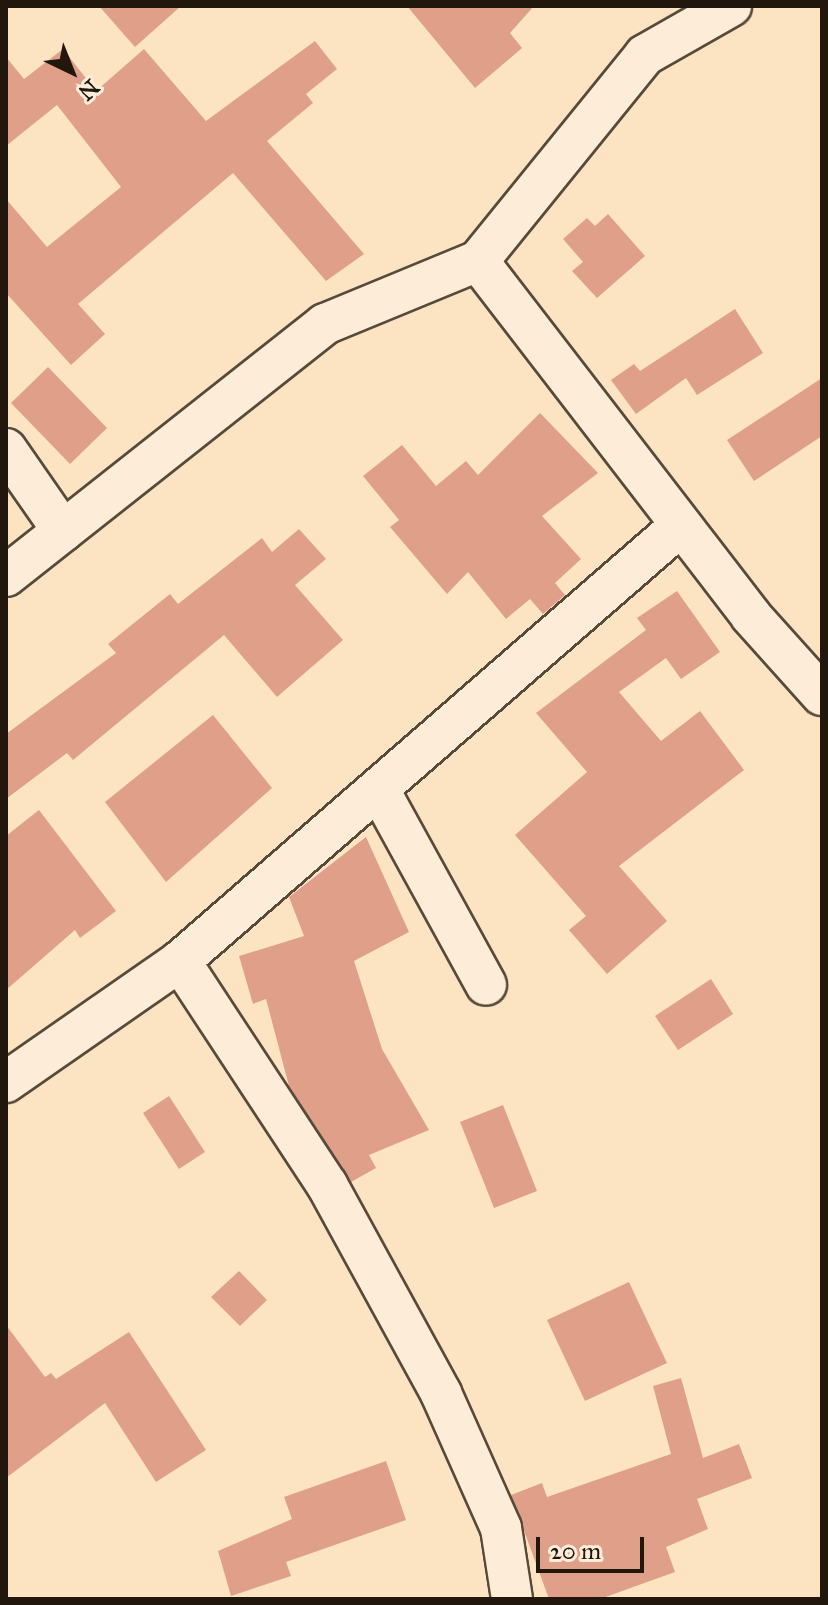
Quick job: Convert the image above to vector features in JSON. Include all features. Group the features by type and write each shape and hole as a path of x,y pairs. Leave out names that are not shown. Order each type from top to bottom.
{"street":[{"path":"6,576 325,324 478,261 645,55 731,6"},
{"path":"478,261 680,526 822,695"},
{"path":"6,449 63,531"},
{"path":"6,1082 180,961 680,526"},
{"path":"379,790 486,985"},
{"path":"180,961 327,1185 441,1393 501,1528 512,1599"}],"building":[{"path":"99,6 181,6 135,47"},
{"path":"407,6 534,6 510,33 522,48 475,88"},
{"path":"315,41 337,69 306,94 313,103 267,141 364,254 326,281 233,173 78,304 105,334 71,365 6,293 6,199 47,247 121,187 57,105 6,146 6,57 24,79 63,49 96,91 144,49 206,121"},
{"path":"608,214 645,256 597,298 572,271 583,262 563,239 587,218 595,226"},
{"path":"735,309 763,353 697,395 686,378 636,414 611,380 634,364 640,371"},
{"path":"48,367 107,428 70,464 11,403"},
{"path":"822,378 822,436 754,481 727,440"},
{"path":"540,413 598,473 542,516 581,559 555,583 565,595 543,614 530,599 506,619 468,572 447,594 390,527 399,520 363,476 402,445 436,486 466,461 478,475"},
{"path":"299,529 326,559 295,585 343,640 277,697 224,635 73,760 67,753 6,799 6,734 116,653 108,644 170,594 178,604 262,538 272,552"},
{"path":"677,591 720,652 681,679 666,658 619,692 661,741 700,711 744,770 619,866 667,921 607,974 569,930 586,916 515,835 587,772 536,713 646,630 637,618"},
{"path":"213,715 272,788 166,882 105,802"},
{"path":"39,810 116,911 80,938 75,930 6,990 6,836"},
{"path":"366,837 409,932 354,961 382,1049 429,1130 369,1155 376,1168 351,1182 289,1086 266,999 253,1004 239,956 304,936 289,897"},
{"path":"711,979 733,1014 678,1050 655,1016"},
{"path":"169,1096 205,1152 179,1169 143,1113"},
{"path":"503,1105 537,1191 494,1208 460,1122"},
{"path":"239,1271 267,1300 240,1326 211,1297"},
{"path":"629,1282 667,1363 585,1401 547,1320"},
{"path":"6,1325 45,1377 51,1373 56,1379 129,1332 206,1450 156,1482 105,1403 6,1478"},
{"path":"681,1378 703,1458 739,1444 752,1478 697,1499 708,1529 666,1547 675,1572 600,1599 549,1599 511,1495 542,1483 547,1497 671,1454 653,1386"},
{"path":"386,1461 406,1520 286,1562 291,1576 231,1596 218,1551 292,1519 284,1497"}]}
